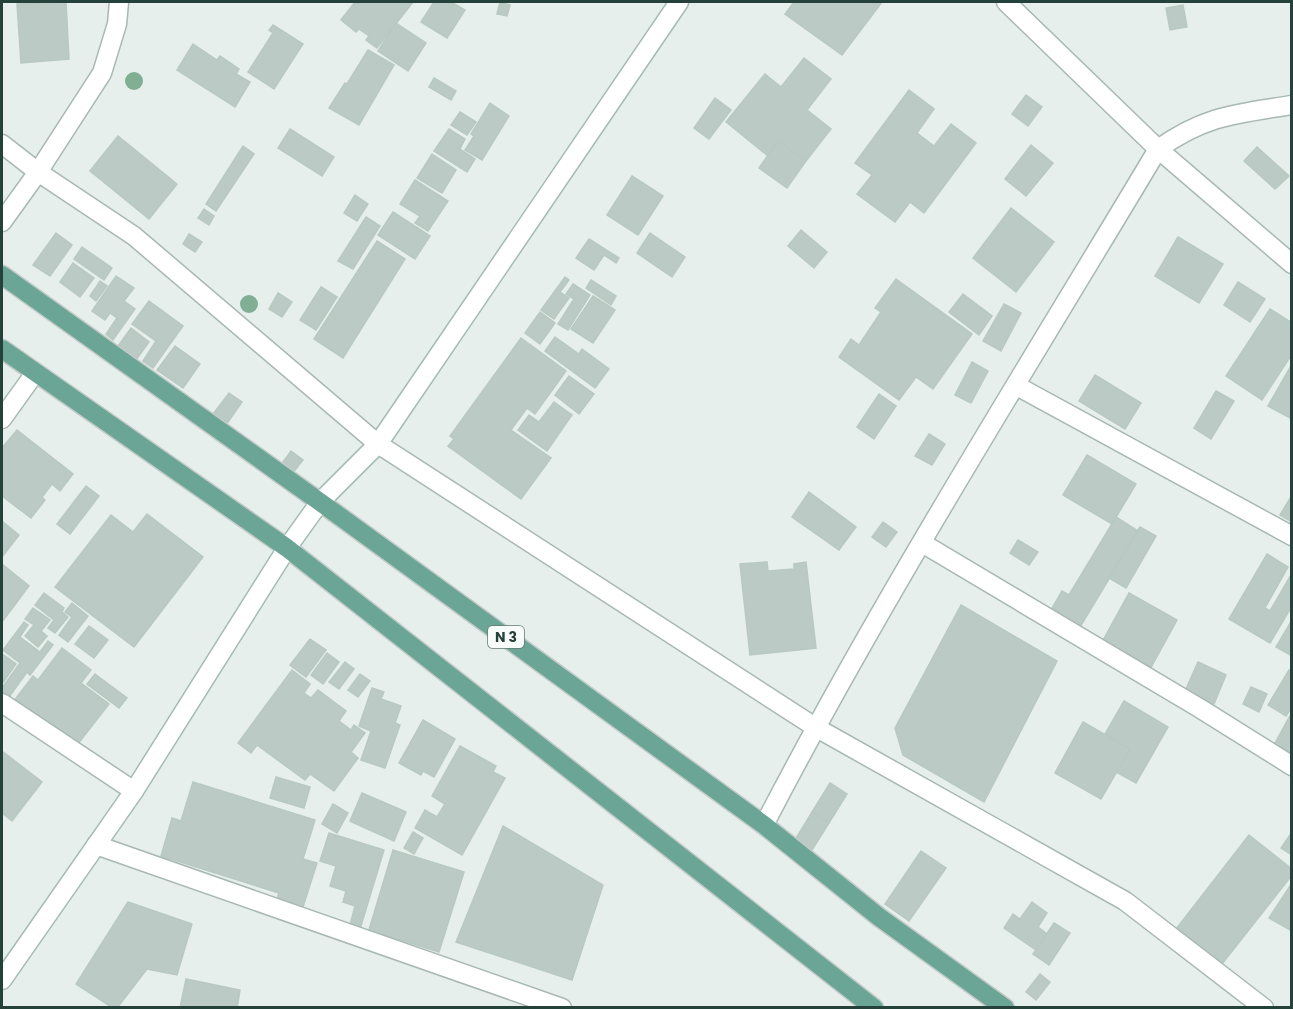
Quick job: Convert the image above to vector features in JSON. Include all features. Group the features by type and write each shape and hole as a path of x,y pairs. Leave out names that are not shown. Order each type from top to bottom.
{"main road":[{"name":"N 3","path":"2,275 320,502 764,825 879,916 1005,1008"},
{"path":"2,349 286,548 863,1004"}],"street":[{"path":"2,222 38,172 102,73 117,24 119,2"},
{"path":"2,980 134,791 286,548 320,502 378,444 679,2"},
{"path":"1006,2 1158,149 1292,264"},
{"path":"764,825 815,727 922,543 1158,149 1181,133 1206,121 1227,115 1292,105"},
{"path":"2,144 38,172 134,236 378,444 815,727 1125,901 1264,1008"},
{"path":"2,419 35,373"},
{"path":"1017,386 1292,536"},
{"path":"922,543 1201,709 1292,766"},
{"path":"2,703 134,791"},
{"path":"96,845 562,1008"}],"building":[{"path":"66,2 69,59 21,63 17,4"},
{"path":"355,2 413,2 377,48 366,40 369,36 359,29 356,32 341,20"},
{"path":"434,2 451,2 465,10 447,38 421,22"},
{"path":"500,2 510,5 507,16 497,14"},
{"path":"794,2 882,2 842,55 785,14"},
{"path":"1183,5 1187,27 1170,30 1166,8"},
{"path":"396,23 426,43 408,71 378,51"},
{"path":"273,25 303,44 274,89 248,72 273,33 269,30"},
{"path":"193,44 217,60 220,56 239,69 236,74 250,82 235,107 177,70"},
{"path":"368,50 394,65 359,125 329,108"},
{"path":"804,58 831,79 807,110 831,129 806,161 778,141 768,156 726,122 765,74 781,87"},
{"path":"434,78 456,91 451,100 429,87"},
{"path":"909,90 934,109 917,133 934,146 951,124 976,143 924,213 910,202 895,222 857,194 872,175 855,163"},
{"path":"1026,95 1042,107 1028,126 1012,114"},
{"path":"715,98 731,110 709,139 694,128"},
{"path":"490,103 509,116 482,160 465,150 474,136 471,134"},
{"path":"460,112 476,122 467,135 451,125"},
{"path":"290,129 334,157 322,176 278,148"},
{"path":"449,129 465,139 460,149 475,159 467,172 434,151"},
{"path":"118,136 177,184 149,219 90,171"},
{"path":"778,141 806,161 787,188 759,168"},
{"path":"1031,145 1053,163 1026,196 1005,179"},
{"path":"243,146 254,154 216,211 206,204"},
{"path":"1257,147 1289,176 1275,189 1244,161"},
{"path":"432,154 456,170 442,193 417,178"},
{"path":"632,176 663,196 638,235 607,215"},
{"path":"415,180 448,201 428,231 415,223 420,216 400,204"},
{"path":"355,195 368,204 357,221 344,213"},
{"path":"1011,208 1054,242 1016,292 973,258"},
{"path":"204,209 214,216 209,225 198,218"},
{"path":"393,212 430,236 415,259 378,235"},
{"path":"366,217 380,226 353,269 338,261"},
{"path":"801,230 827,252 814,268 788,246"},
{"path":"56,233 72,245 50,276 33,265"},
{"path":"650,233 685,257 672,277 637,253"},
{"path":"189,234 202,242 195,252 183,244"},
{"path":"1178,237 1223,264 1199,303 1155,276"},
{"path":"589,239 619,258 616,263 604,255 594,270 576,258"},
{"path":"377,241 405,259 343,358 314,339"},
{"path":"82,247 112,268 104,280 74,259"},
{"path":"73,263 94,278 80,297 60,282"},
{"path":"116,276 134,288 124,301 135,309 113,340 106,334 117,318 110,313 105,320 92,311"},
{"path":"565,277 569,280 560,292 569,298 554,319 541,310"},
{"path":"896,279 972,334 933,389 916,377 899,400 839,357 851,339 859,345 881,312 875,308"},
{"path":"591,280 616,296 611,305 586,288"},
{"path":"100,281 107,286 96,301 90,296"},
{"path":"1238,282 1265,299 1250,322 1224,305"},
{"path":"573,284 590,295 568,330 558,324 574,299 566,294"},
{"path":"321,287 337,297 316,330 300,320"},
{"path":"278,293 292,302 282,317 269,309"},
{"path":"963,294 992,316 979,335 949,312"},
{"path":"593,296 615,310 593,343 571,329"},
{"path":"149,301 183,326 153,368 143,361 156,341 132,324"},
{"path":"1004,304 1021,313 1001,351 983,341"},
{"path":"1270,309 1292,323 1292,354 1262,400 1226,376"},
{"path":"540,312 555,323 540,344 525,333"},
{"path":"131,328 149,342 136,360 118,346"},
{"path":"555,337 579,354 582,349 609,369 595,388 545,351"},
{"path":"521,338 566,371 535,414 527,408 511,430 551,458 521,499 448,446 454,439 450,436"},
{"path":"175,346 200,364 183,388 157,370"},
{"path":"972,362 988,371 971,403 955,395"},
{"path":"1292,364 1292,419 1268,406"},
{"path":"1095,375 1141,403 1125,429 1079,401"},
{"path":"569,376 594,394 579,414 555,395"},
{"path":"1216,391 1234,401 1211,439 1194,428"},
{"path":"229,393 242,402 224,428 210,418"},
{"path":"879,394 896,406 874,439 857,427"},
{"path":"554,402 572,415 547,451 518,430 529,415 539,422"},
{"path":"17,430 73,474 60,491 52,484 42,497 45,500 31,518 2,496 2,448"},
{"path":"929,434 945,444 932,465 915,456"},
{"path":"291,451 303,460 292,474 280,466"},
{"path":"1087,455 1136,484 1112,524 1063,495"},
{"path":"86,486 99,496 70,534 57,524"},
{"path":"809,492 856,527 839,550 792,517"},
{"path":"1292,495 1292,522 1280,515"},
{"path":"147,514 203,557 134,647 55,587 111,515 133,532"},
{"path":"1116,517 1138,531 1080,627 1051,610 1062,591 1069,595"},
{"path":"2,521 19,535 2,557"},
{"path":"883,522 897,532 886,547 872,537"},
{"path":"1140,527 1156,536 1126,588 1109,578"},
{"path":"1018,540 1038,552 1029,565 1010,553"},
{"path":"1267,554 1288,567 1265,608 1270,611 1292,573 1292,606 1270,643 1229,619"},
{"path":"767,562 768,571 794,569 794,564 806,562 816,648 750,655 740,564"},
{"path":"2,564 29,586 2,622"},
{"path":"44,593 64,608 62,612 68,617 55,633 48,628 54,620 35,605"},
{"path":"1129,593 1177,620 1149,671 1101,644"},
{"path":"72,603 88,616 68,642 59,635 72,617 65,612"},
{"path":"961,605 1057,661 984,802 903,755 895,728"},
{"path":"33,608 50,620 41,631 47,636 38,647 25,636 34,625 25,619"},
{"path":"1292,620 1292,656 1276,647"},
{"path":"24,622 28,625 20,637 40,652 48,641 53,645 30,675 27,672 6,701 2,697 2,688 20,663 3,650"},
{"path":"89,626 108,640 94,658 75,644"},
{"path":"310,639 326,650 306,677 290,665"},
{"path":"62,648 91,670 81,683 109,704 74,749 13,702 33,676 38,680"},
{"path":"327,653 339,662 323,684 311,675"},
{"path":"4,655 16,664 2,684 2,659"},
{"path":"345,662 354,669 339,689 329,682"},
{"path":"1198,662 1226,675 1214,704 1185,691"},
{"path":"292,670 310,684 304,693 311,698 318,690 346,711 339,721 351,730 354,725 365,733 351,752 358,758 334,791 310,774 305,780 257,745 251,753 238,743"},
{"path":"1289,670 1292,672 1292,707 1286,716 1268,705"},
{"path":"95,674 127,698 119,708 87,684"},
{"path":"360,674 370,681 358,697 348,690"},
{"path":"1251,687 1267,694 1259,712 1243,704"},
{"path":"372,688 384,692 381,699 401,706 395,723 400,725 385,768 361,760 371,731 359,726"},
{"path":"1124,701 1168,727 1136,783 1116,772 1130,749 1105,734"},
{"path":"1292,712 1292,754 1274,745"},
{"path":"423,720 455,739 434,777 423,771 421,775 399,763"},
{"path":"1083,722 1130,749 1101,799 1055,773"},
{"path":"460,746 496,766 493,772 505,778 462,855 415,828 425,810 437,817 445,804 432,796"},
{"path":"2,751 42,782 12,821 2,813"},
{"path":"276,777 310,787 304,808 270,798"},
{"path":"193,782 315,820 303,859 317,863 302,910 276,902 279,893 161,856 172,818 181,821"},
{"path":"830,783 847,794 829,823 812,812"},
{"path":"362,793 406,812 394,841 350,821"},
{"path":"333,804 348,813 337,833 322,824"},
{"path":"812,812 829,823 812,850 795,840"},
{"path":"503,826 603,885 572,980 456,942"},
{"path":"413,832 423,838 414,854 404,848"},
{"path":"1292,832 1292,855 1281,848"},
{"path":"329,833 384,850 360,929 350,925 355,906 343,902 346,891 330,886 336,866 320,861"},
{"path":"1249,835 1292,869 1292,875 1222,964 1176,929"},
{"path":"393,850 464,872 439,952 369,930"},
{"path":"921,851 946,868 909,921 885,904"},
{"path":"1292,883 1292,931 1269,918"},
{"path":"128,902 192,924 177,975 147,969 117,1008 113,1008 76,984"},
{"path":"1032,902 1047,913 1038,927 1047,934 1036,950 1004,928 1013,914 1020,919"},
{"path":"1054,923 1070,933 1049,965 1033,954"},
{"path":"1040,974 1050,982 1036,1000 1026,992"},
{"path":"186,979 240,990 237,1008 180,1008"}]}
